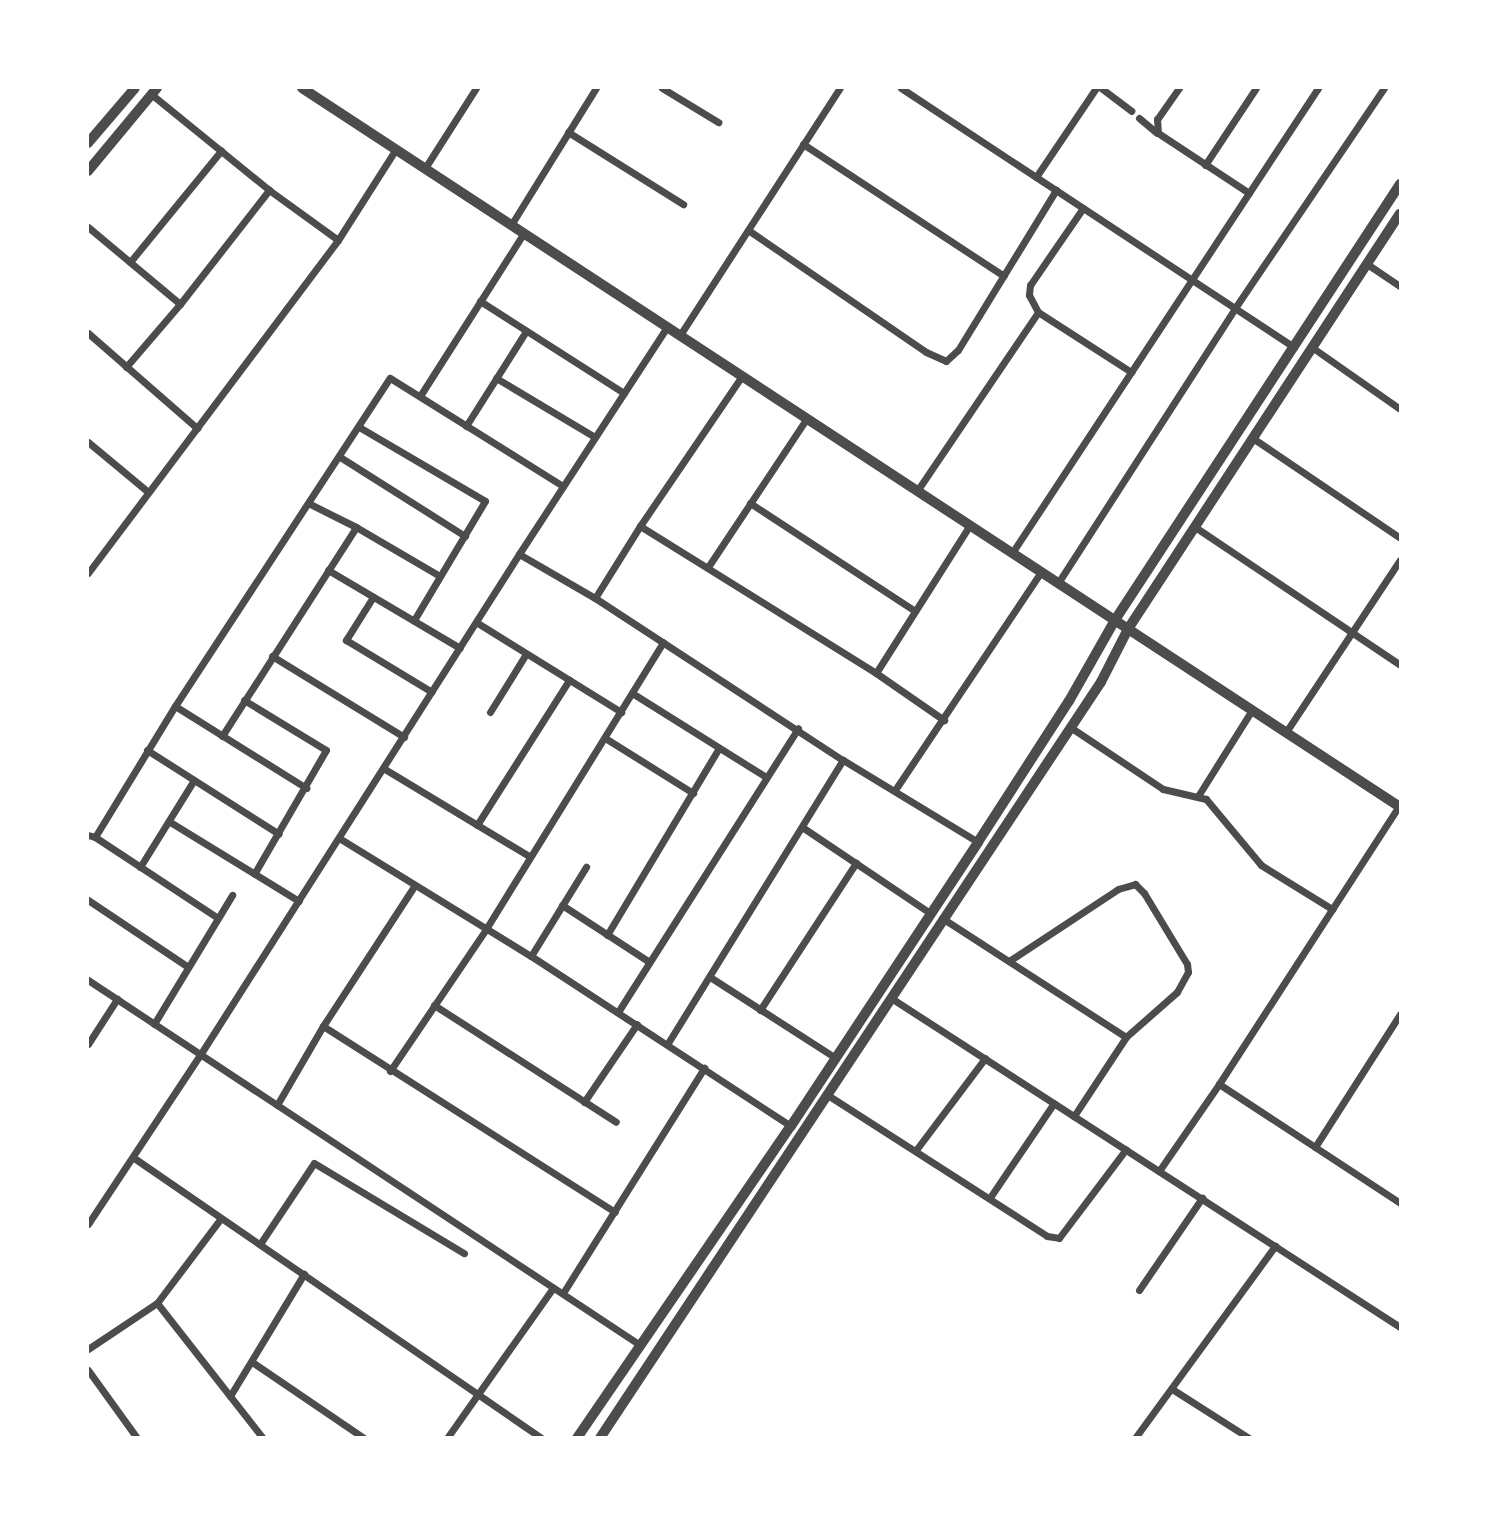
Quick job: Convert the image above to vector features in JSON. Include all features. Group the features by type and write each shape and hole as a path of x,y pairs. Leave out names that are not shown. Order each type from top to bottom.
{"street":[{"path":"88,144 135,88"},
{"path":"302,88 1400,807 1159,1171"},
{"path":"425,168 476,88"},
{"path":"511,225 596,88"},
{"path":"662,88 718,122"},
{"path":"680,335 838,90 829,88"},
{"path":"901,88 1294,347"},
{"path":"1036,177 1098,88 1131,111"},
{"path":"1158,133 1157,119 1180,88"},
{"path":"1205,164 1256,88"},
{"path":"1012,553 1318,88"},
{"path":"1058,583 1235,308 1384,88"},
{"path":"88,171 154,91 269,190 338,240"},
{"path":"1139,118 1249,193"},
{"path":"568,132 683,204"},
{"path":"803,144 1003,276"},
{"path":"88,573 146,491 197,428 338,240 396,149"},
{"path":"131,262 221,151"},
{"path":"577,1437 791,1126 978,842 1069,701 1115,620 1401,184"},
{"path":"126,367 180,304 269,190"},
{"path":"748,230 940,360 952,358 958,350 1056,190"},
{"path":"1083,208 1030,285 1029,295 1038,312 1131,372"},
{"path":"600,1437 1101,682 1128,629 1401,214"},
{"path":"88,227 180,304"},
{"path":"420,396 524,233"},
{"path":"1367,264 1401,286"},
{"path":"480,302 624,393"},
{"path":"917,491 1038,312"},
{"path":"88,1224 134,1158 667,327"},
{"path":"466,426 526,331"},
{"path":"88,333 197,428"},
{"path":"1313,348 1401,409"},
{"path":"595,598 640,526 743,376"},
{"path":"496,377 595,437"},
{"path":"218,918 91,836 390,378 563,486"},
{"path":"708,567 807,418"},
{"path":"359,427 485,501 414,620"},
{"path":"1254,439 1401,538"},
{"path":"88,442 146,491"},
{"path":"340,457 464,536"},
{"path":"750,503 915,611"},
{"path":"310,504 356,527 440,576"},
{"path":"876,673 970,525"},
{"path":"640,526 876,673 944,720"},
{"path":"222,736 356,527"},
{"path":"1195,527 1401,666"},
{"path":"519,554 595,598 798,728 843,760 978,842"},
{"path":"1286,732 1401,560"},
{"path":"328,570 460,648"},
{"path":"895,790 1041,572"},
{"path":"373,597 346,637 347,642 432,692"},
{"path":"476,622 621,712"},
{"path":"390,1071 486,929 663,642"},
{"path":"490,712 526,654"},
{"path":"272,656 404,737"},
{"path":"477,825 569,680"},
{"path":"632,693 766,777"},
{"path":"244,701 326,750 254,874"},
{"path":"175,706 306,788"},
{"path":"1198,796 1252,710"},
{"path":"1070,727 1163,789 1175,794 1198,796 1213,805 1261,865 1332,909"},
{"path":"618,1012 798,728"},
{"path":"605,737 692,793"},
{"path":"607,935 719,748"},
{"path":"147,750 279,834"},
{"path":"668,1043 843,760"},
{"path":"383,768 529,856"},
{"path":"140,867 194,780"},
{"path":"170,822 299,901"},
{"path":"802,827 930,913"},
{"path":"340,838 668,1043 791,1126"},
{"path":"760,1010 856,863"},
{"path":"531,956 586,867"},
{"path":"1009,961 1118,889 1135,884 1187,964 1188,972 1177,992 1126,1037 1074,1116"},
{"path":"277,1105 323,1027 415,885"},
{"path":"154,1024 232,895"},
{"path":"88,900 188,967"},
{"path":"562,905 649,961"},
{"path":"942,918 1126,1037"},
{"path":"710,977 834,1057"},
{"path":"88,980 640,1345"},
{"path":"891,998 1401,1327"},
{"path":"88,1044 117,999"},
{"path":"434,1005 615,1122"},
{"path":"1315,1147 1401,1014"},
{"path":"584,1102 637,1024"},
{"path":"323,1027 615,1212"},
{"path":"916,1150 985,1058"},
{"path":"563,1293 704,1068"},
{"path":"1219,1084 1400,1200"},
{"path":"826,1094 990,1196 1047,1236 1059,1238 1065,1233 1126,1149"},
{"path":"990,1196 1054,1103"},
{"path":"134,1158 542,1437"},
{"path":"260,1244 314,1163 464,1253"},
{"path":"1139,1290 1202,1198"},
{"path":"88,1349 157,1303 221,1217"},
{"path":"1135,1437 1275,1246"},
{"path":"230,1396 304,1274"},
{"path":"447,1437 553,1288"},
{"path":"157,1303 263,1437"},
{"path":"252,1362 364,1437"},
{"path":"88,1370 137,1437"},
{"path":"1172,1389 1249,1437"}]}
